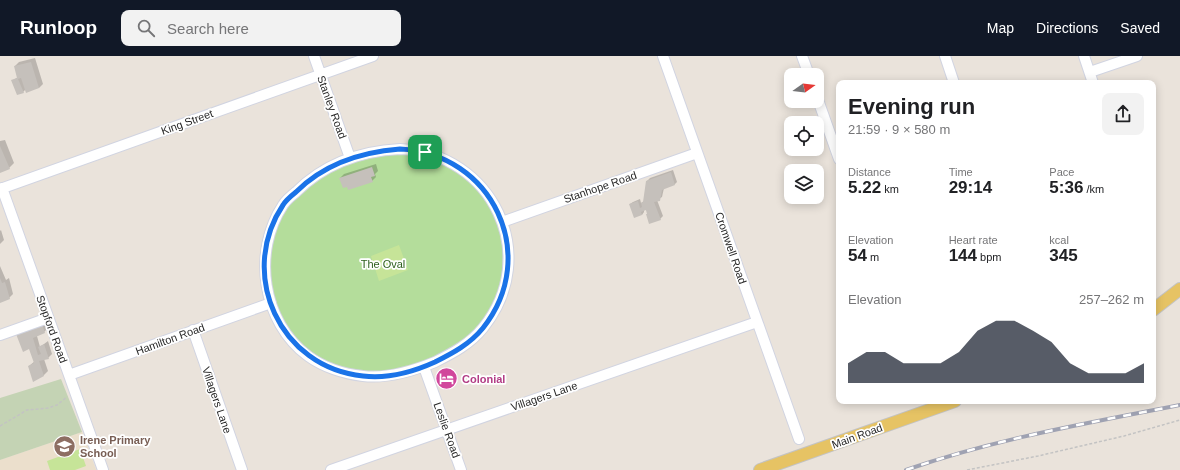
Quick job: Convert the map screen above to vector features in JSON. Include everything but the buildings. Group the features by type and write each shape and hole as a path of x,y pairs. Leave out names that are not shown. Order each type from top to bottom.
{"main road":[{"path":"1156,309 1180,289"},
{"path":"1156,310 1180,299"},
{"name":"Main Road","path":"760,470 946,404"}],"street":[{"name":"Stanley Road","path":"314,56 350,158"},
{"name":"King Street","path":"1,188 373,56"},
{"name":"Cromwell Road","path":"663,56 799,439"},
{"path":"802,56 806,68"},
{"path":"945,56 953,80"},
{"path":"1084,56 1092,80"},
{"path":"1090,72 1137,56"},
{"path":"821,108 836,151"},
{"path":"400,149 425,152 444,158 466,172 478,183 494,204 502,222 507,240 508,260 506,279 497,307 483,328 470,341 452,354 424,367 397,374 374,377 349,374 326,366 306,355 288,336 271,303 264,279 265,255 271,230 282,206 310,178 350,158 375,151 400,149"},
{"name":"Stanhope Road","path":"502,222 697,153"},
{"name":"Stopford Road","path":"1,188 103,470"},
{"name":"Hamilton Road","path":"69,375 271,303"},
{"path":"0,335 48,318"},
{"name":"Villagers Lane","path":"331,470 757,322"},
{"name":"Villagers Lane","path":"193,330 242,470"},
{"name":"Leslie Road","path":"424,367 461,470"}],"path":[{"path":"0,426 28,410 48,408 57,405 75,392"},
{"path":"967,470 1038,456 1124,436 1180,420"}],"shaded area":[{"name":"Irene Primary School","path":"82,432 96,470 0,470 0,460"}],"green space":[{"name":"The Oval","path":"429,152 470,179 486,199 498,223 503,250 502,279 495,302 481,327 464,341 421,367 362,375 308,356 270,304 269,229 310,178 369,153"},
{"path":"399,245 408,270 379,281 371,256"},
{"path":"61,379 82,432 0,460 0,398"},
{"path":"80,449 86,466 75,470 50,470 47,461"}],"railway":[{"path":"906,470 973,449 1076,425 1180,405"}],"place":[{"name":"Colonial","path":"446,379"},
{"name":"Irene Primary School","path":"64,446"}],"route":[{"path":"400,149 425,152 444,158 466,172 484,190 496,208 502,222 507,240 508,251 506,279 499,304 483,328 470,341 452,354 424,367 397,374 374,377 349,374 326,366 306,355 288,336 276,316 271,303 264,279 264,266 268,236 274,222 284,203 305,182 339,163 350,158 382,150 400,149"}]}
